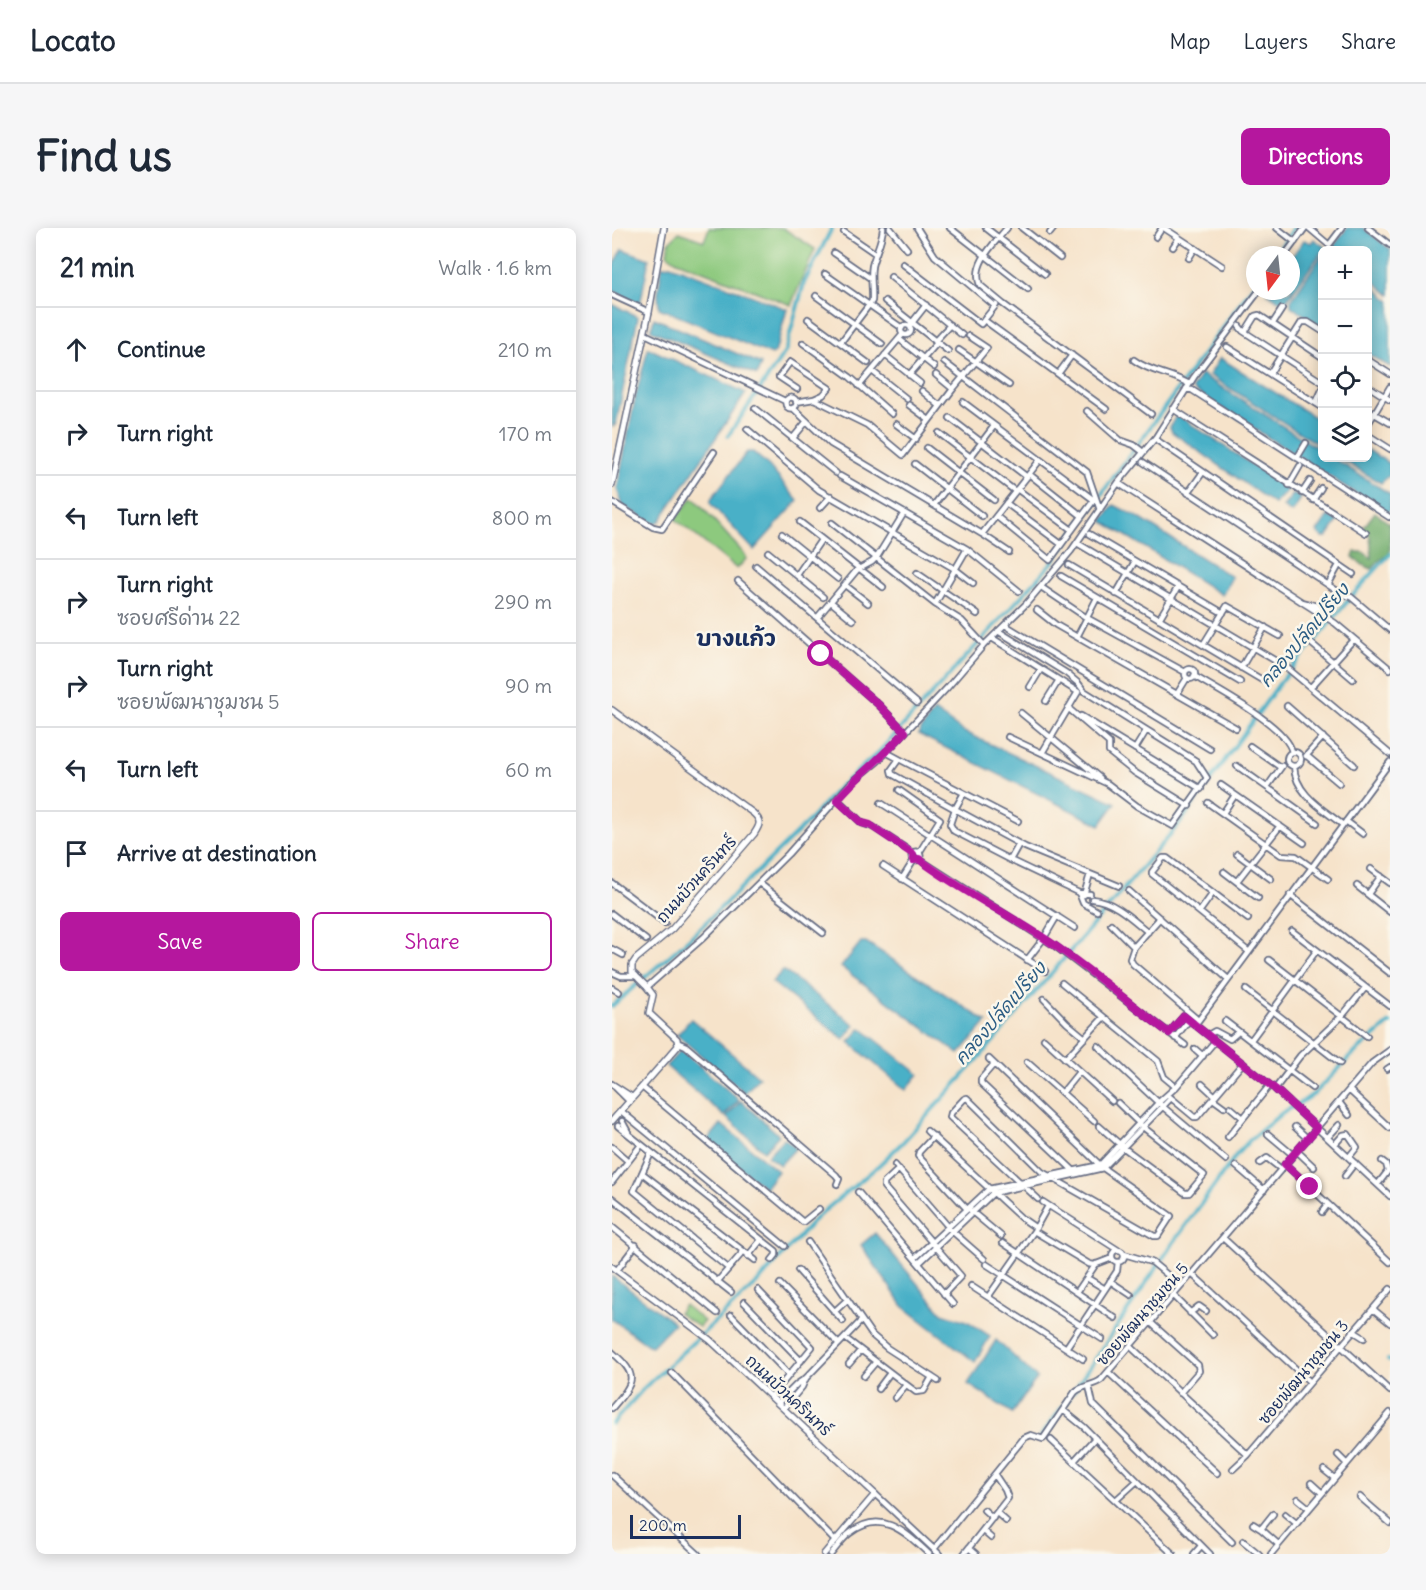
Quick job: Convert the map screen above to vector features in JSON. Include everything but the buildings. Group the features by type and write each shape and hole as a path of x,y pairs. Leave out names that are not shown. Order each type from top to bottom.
{"street":[{"path":"612,485 645,334 664,228"},
{"path":"890,228 907,249"},
{"path":"917,228 929,249 995,306"},
{"path":"950,228 1028,289"},
{"path":"986,228 1045,274"},
{"path":"1007,228 981,262 978,281 999,301 1151,414"},
{"path":"1022,228 1060,258"},
{"path":"1156,237 1163,228 1222,266"},
{"path":"1277,228 1294,241"},
{"path":"1291,246 1307,228 1329,245 1342,228"},
{"path":"1368,228 1390,245"},
{"path":"842,342 870,305 873,297 870,278 882,229"},
{"path":"844,232 876,254"},
{"path":"1173,247 1179,238"},
{"path":"1189,258 1195,248"},
{"path":"834,253 870,278"},
{"path":"903,264 981,324 999,301"},
{"path":"825,274 902,328 903,334 859,386"},
{"path":"891,277 962,335"},
{"path":"612,295 649,312"},
{"path":"816,296 882,344"},
{"path":"646,986 703,938 788,854 850,784 886,752 947,688 983,644 992,638 1041,587 1077,543 1140,449 1156,437 1186,384 1238,327 1253,300"},
{"path":"885,301 911,325 948,351"},
{"path":"903,334 909,334 911,325 926,305"},
{"path":"1273,323 1282,309"},
{"path":"1238,327 1257,315 1319,354"},
{"path":"808,319 868,363"},
{"path":"984,320 1106,409"},
{"path":"1270,373 1305,321 1318,328"},
{"path":"909,375 950,324"},
{"path":"902,328 911,325"},
{"path":"1238,327 1318,379"},
{"path":"645,334 785,401 787,407 793,408 831,444 1009,552"},
{"path":"814,399 867,425 903,455 987,348 969,336"},
{"path":"899,339 934,368"},
{"path":"803,343 892,414"},
{"path":"1227,347 1316,403 1318,399"},
{"path":"959,350 1009,385"},
{"path":"885,355 920,383"},
{"path":"1058,374 1072,355"},
{"path":"1134,360 1148,369 1186,384 1389,517"},
{"path":"785,401 790,397 796,402 814,399 823,396 829,388 790,362 779,377 797,389"},
{"path":"944,362 1087,472 1100,510"},
{"path":"1372,363 1390,374"},
{"path":"872,371 907,399"},
{"path":"936,375 953,389"},
{"path":"1372,417 1390,387"},
{"path":"1372,388 1390,400"},
{"path":"922,391 940,405"},
{"path":"793,408 796,402"},
{"path":"963,402 1094,500 1050,560 996,516"},
{"path":"909,405 929,420"},
{"path":"755,408 838,474 967,549 1019,591"},
{"path":"1173,408 1366,533"},
{"path":"1087,411 1120,440 1140,449"},
{"path":"1374,413 1390,423"},
{"path":"950,418 1082,516"},
{"path":"793,438 807,421"},
{"path":"896,423 916,439"},
{"path":"934,505 994,426"},
{"path":"747,429 819,490 955,569 973,583"},
{"path":"939,433 1071,530"},
{"path":"1372,437 1390,448"},
{"path":"1158,441 1353,574"},
{"path":"1297,458 1306,443"},
{"path":"927,448 994,500"},
{"path":"612,502 653,527 662,529 714,452"},
{"path":"982,534 1040,460"},
{"path":"1143,462 1328,585 1351,597 1390,630"},
{"path":"915,464 982,516"},
{"path":"1289,484 1300,466"},
{"path":"1188,493 1203,472"},
{"path":"1302,493 1310,481"},
{"path":"1118,483 1319,614 1326,616 1390,669"},
{"path":"1313,500 1321,488"},
{"path":"820,508 831,496"},
{"path":"1324,507 1329,500"},
{"path":"1006,503 1061,544"},
{"path":"817,618 859,569 877,557 904,513"},
{"path":"800,522 883,587"},
{"path":"832,523 935,604 962,621 983,644"},
{"path":"782,534 838,579"},
{"path":"1089,534 1223,612"},
{"path":"797,575 821,540"},
{"path":"1077,543 1286,667 1390,754"},
{"path":"935,604 967,549"},
{"path":"768,552 823,597"},
{"path":"1116,594 1135,561"},
{"path":"1069,565 1262,680"},
{"path":"1328,585 1339,565"},
{"path":"756,566 918,703"},
{"path":"917,573 977,614"},
{"path":"1061,576 1240,682"},
{"path":"738,580 879,705 905,732"},
{"path":"845,585 868,603"},
{"path":"1041,587 1087,618 1185,672 1187,678"},
{"path":"1159,619 1178,587"},
{"path":"1077,637 1097,598"},
{"path":"831,602 853,620"},
{"path":"1203,645 1226,606 1280,636"},
{"path":"1037,610 1056,625 1236,728"},
{"path":"1005,625 1210,749"},
{"path":"1241,668 1265,627"},
{"path":"998,631 1066,673 1078,683 1081,689 1196,761 1207,778 1173,826 1137,806 1021,713"},
{"path":"992,638 1078,692 1042,753"},
{"path":"1311,687 1354,639"},
{"path":"1307,640 1353,679"},
{"path":"1185,672 1192,669 1198,657"},
{"path":"1030,687 1041,669"},
{"path":"1192,669 1194,676 1263,718 1285,737 1291,745 1292,752"},
{"path":"1187,678 1191,679 1194,676"},
{"path":"1177,694 1187,678"},
{"path":"1046,701 1059,680"},
{"path":"1287,706 1354,765"},
{"path":"1068,708 1201,789"},
{"path":"1068,708 1109,743 1108,752 1134,772 1189,806"},
{"name":"ถนนบัวนครินทร์","path":"612,710 760,819 754,834 672,929 636,959 632,965 632,972 637,977"},
{"path":"1135,748 1146,731"},
{"path":"1008,737 1108,784"},
{"path":"1294,766 1299,764 1323,737"},
{"path":"1250,746 1280,767"},
{"path":"886,752 1018,821"},
{"path":"1267,787 1280,767 1287,762 1288,754 1292,752 1298,753 1339,783"},
{"path":"898,759 891,770 892,774 1019,844 1119,886"},
{"path":"1287,762 1294,766"},
{"path":"1196,1022 1390,762"},
{"path":"1237,766 1317,823"},
{"path":"1294,766 1296,781 1315,803 1363,834"},
{"path":"1221,784 1304,843"},
{"path":"899,790 940,817 940,821 902,879"},
{"path":"964,793 955,809 950,824 951,828 1010,860 1118,908 1148,932"},
{"path":"1223,813 1236,795"},
{"path":"837,800 862,823 870,825 1073,958 1185,1045"},
{"path":"1209,802 1281,855 1296,856 1328,879"},
{"path":"881,804 1075,928"},
{"path":"1237,881 1280,826"},
{"path":"1010,860 1019,844"},
{"path":"1237,854 1271,879"},
{"path":"1248,919 1165,857 1152,872 1248,951"},
{"path":"883,866 1045,971"},
{"path":"1371,869 1390,883"},
{"path":"1224,872 1258,898"},
{"path":"1090,874 1088,896 1083,903 1097,911"},
{"path":"1368,894 1381,876"},
{"path":"612,882 665,923"},
{"path":"759,883 823,933"},
{"path":"1357,886 1390,912"},
{"path":"1129,891 1228,979"},
{"path":"1200,911 1213,893"},
{"path":"1290,895 1390,973"},
{"path":"612,914 646,940"},
{"path":"1028,960 1057,916"},
{"path":"1160,918 1134,947 1130,959 1133,964 1208,1035 1275,1089 1390,1196"},
{"path":"1112,924 1134,947"},
{"path":"1292,931 1390,1006"},
{"path":"612,949 623,955"},
{"path":"1251,1040 1317,950"},
{"path":"1269,960 1367,1036"},
{"path":"612,972 621,976 637,977 652,995 649,1013 679,1043 694,1053 837,1175 840,1179 837,1184"},
{"path":"1062,983 1158,1061 1164,1077 1176,1087"},
{"path":"612,987 619,992"},
{"path":"1275,1089 1314,1041 1342,1016 1365,988"},
{"path":"1246,990 1340,1063"},
{"path":"1044,999 1085,1038"},
{"path":"1169,1033 1183,1016 1196,1022"},
{"path":"1065,1059 1104,1018"},
{"path":"1175,1038 1189,1020"},
{"path":"1225,1021 1312,1088"},
{"path":"1208,1035 1215,1031 1230,1039 1236,1033"},
{"path":"1044,1039 1112,1101"},
{"path":"917,1260 991,1191 1102,1166 1169,1097 1215,1041"},
{"path":"618,1120 631,1099 674,1053 679,1043"},
{"path":"1098,1046 1160,1104 1226,1160"},
{"path":"1195,1049 1203,1056"},
{"name":"ซอยพัฒนาชุมชน 5","path":"934,1548 1024,1438 1030,1435 1043,1439 1076,1392 1096,1384 1108,1372 1374,1060 1390,1050"},
{"path":"989,1059 1102,1166 1170,1214 1171,1218 1158,1236 1154,1236 1051,1178 967,1098 951,1113 950,1117 1021,1185 1048,1206 1102,1238 1124,1255 1153,1264 1181,1286"},
{"path":"1027,1062 1094,1121"},
{"path":"1169,1097 1196,1118 1243,1063"},
{"path":"994,1064 981,1079 981,1083 1076,1172"},
{"path":"1062,1093 1079,1072"},
{"path":"1202,1084 1214,1097 1243,1118"},
{"path":"613,1085 631,1099"},
{"path":"1228,1137 1270,1085"},
{"path":"642,1087 803,1222 819,1209"},
{"path":"1350,1090 1390,1128"},
{"path":"1339,1102 1349,1115"},
{"path":"1099,1126 1185,1193 1189,1193 1204,1175 1141,1125 1118,1103"},
{"path":"618,1120 640,1145 776,1251 772,1260"},
{"path":"618,1120 785,1246"},
{"path":"1328,1137 1339,1125"},
{"path":"1295,1127 1308,1139"},
{"path":"927,1131 1035,1229 1089,1264 1112,1258"},
{"path":"1268,1134 1314,1167"},
{"path":"1335,1144 1342,1135 1348,1134 1358,1147 1349,1157"},
{"path":"934,1136 918,1156 969,1210 1001,1236"},
{"path":"612,1182 614,1175 640,1145"},
{"path":"612,1147 628,1161"},
{"path":"651,1153 634,1191 728,1268"},
{"path":"1260,1163 1267,1158 1281,1169"},
{"path":"1378,1184 1388,1170 1382,1161"},
{"path":"1345,1176 1355,1163"},
{"path":"1285,1164 1390,1262"},
{"path":"1236,1166 1264,1190"},
{"path":"944,1294 960,1278 960,1275 884,1187 884,1183 897,1167 949,1229 985,1262 1102,1339"},
{"path":"642,1173 754,1260"},
{"path":"858,1192 952,1304"},
{"path":"612,1198 731,1292"},
{"path":"1322,1212 1328,1204"},
{"path":"988,1297 1035,1229 1048,1206"},
{"path":"612,1227 717,1312"},
{"path":"1223,1238 1390,1391"},
{"path":"748,1256 761,1240"},
{"path":"807,1242 872,1335 887,1348 938,1381"},
{"path":"1003,1243 1115,1317"},
{"path":"614,1268 625,1260 636,1245"},
{"path":"1112,1258 1113,1253 1118,1250"},
{"path":"717,1282 743,1252"},
{"path":"1118,1262 1122,1261 1124,1255"},
{"path":"1112,1258 1118,1262"},
{"path":"1066,1348 1117,1271 1118,1262"},
{"path":"1077,1292 1096,1264"},
{"name":"ถนนบัวนครินทร์","path":"614,1268 680,1319 701,1332 939,1554"},
{"path":"798,1270 843,1321"},
{"path":"1192,1274 1309,1381"},
{"path":"1087,1278 1105,1289"},
{"path":"1110,1281 1131,1295"},
{"path":"780,1284 839,1344"},
{"path":"971,1286 1083,1359"},
{"name":"ซอยพัฒนาชุมชน 3","path":"1233,1469 1248,1455 1390,1289"},
{"path":"758,1290 812,1345 812,1350 770,1396"},
{"path":"1173,1295 1213,1335"},
{"path":"834,1312 847,1300"},
{"path":"744,1302 801,1361"},
{"path":"1190,1313 1198,1306 1206,1311"},
{"path":"1373,1309 1390,1323"},
{"path":"731,1315 789,1375"},
{"path":"781,1406 796,1383 806,1378 861,1321"},
{"path":"1150,1322 1198,1365 1199,1371 1180,1393"},
{"path":"1353,1331 1364,1338"},
{"path":"845,1338 916,1392 921,1393 932,1377"},
{"path":"1130,1346 1248,1455"},
{"path":"849,1364 860,1351"},
{"path":"612,1352 628,1366 631,1377 629,1386 612,1408"},
{"path":"864,1376 875,1362"},
{"path":"1108,1372 1216,1473"},
{"path":"672,1373 835,1541"},
{"path":"878,1389 890,1373"},
{"path":"895,1398 906,1385"},
{"path":"1089,1386 1093,1404 1232,1542"},
{"path":"1063,1410 1095,1438 1210,1554"},
{"path":"1271,1554 1390,1413"},
{"path":"1074,1461 1095,1438"},
{"path":"1051,1440 1173,1554"},
{"path":"1338,1455 1347,1464"},
{"path":"1324,1470 1334,1478"},
{"path":"612,1475 698,1554"},
{"path":"964,1554 1006,1502 1008,1495 995,1475"},
{"path":"1116,1500 1137,1481"},
{"path":"1311,1484 1322,1493"},
{"path":"825,1554 875,1494"},
{"path":"1360,1497 1390,1523"},
{"path":"1298,1498 1309,1508"},
{"path":"984,1510 1006,1521"},
{"path":"1261,1529 1273,1514"},
{"path":"1285,1514 1296,1523"},
{"path":"831,1554 849,1533 874,1523 889,1524 903,1530 929,1554"},
{"path":"1253,1524 1278,1544"},
{"path":"982,1531 991,1538"},
{"path":"1242,1541 1259,1554"},
{"path":"1194,1554 1201,1546"},
{"path":"969,1548 976,1554"}],"green space":[{"path":"709,228 783,228 815,249 791,305 677,261 667,254 669,242 679,232 704,241"},
{"path":"692,498 746,556 737,569 675,519"},
{"path":"1375,512 1390,524 1390,554 1372,569 1353,557 1355,552 1363,552 1372,558 1370,536 1363,528"},
{"path":"684,1305 704,1321 699,1327 678,1313"}],"water":[{"path":"1347,228 1363,228 1390,249 1390,295 1372,279 1372,246 1334,246"},
{"path":"1314,239 1324,246 1318,246 1318,257 1300,282 1300,246 1304,240 1311,243"},
{"path":"622,249 649,259 640,305 612,290 612,270"},
{"path":"1318,261 1318,324 1291,306 1291,300 1300,300 1300,287"},
{"path":"670,265 787,309 775,353 772,355 659,308 658,293 662,266"},
{"path":"1372,285 1390,301 1390,367 1372,356"},
{"path":"612,304 638,317 616,424 613,427"},
{"path":"654,318 761,364 757,375 651,330"},
{"path":"648,348 746,393 660,521 655,524 623,506 617,489"},
{"path":"1220,358 1318,419 1318,444 1209,375"},
{"path":"1201,374 1318,448 1318,462 1339,462 1390,494 1390,509 1387,513 1192,389"},
{"path":"1176,416 1287,488 1287,491 1274,504 1172,432 1170,427"},
{"path":"747,452 753,452 769,466 798,501 754,550 711,504 711,499"},
{"path":"1372,453 1390,464 1390,475 1381,483 1346,462 1372,462"},
{"path":"1293,494 1301,498 1292,513 1283,507"},
{"path":"1114,505 1136,516 1232,577 1222,595 1102,521"},
{"path":"1328,516 1338,521 1327,537 1322,537 1317,532"},
{"path":"934,711 964,732 1116,803 1100,825 918,734"},
{"path":"861,942 866,942 987,1022 959,1054 841,967"},
{"path":"783,970 855,1025 844,1039 772,982"},
{"path":"691,1019 759,1077 745,1093 677,1035"},
{"path":"861,1028 919,1074 906,1090 849,1042"},
{"path":"681,1050 739,1100 724,1116 666,1066"},
{"path":"741,1101 779,1135 764,1151 726,1117"},
{"path":"721,1124 778,1171 765,1188 707,1141"},
{"path":"784,1138 796,1148 780,1165 767,1156"},
{"path":"875,1233 942,1313 967,1321 990,1336 975,1362 903,1306 861,1245"},
{"path":"612,1276 674,1323 652,1346 612,1319"},
{"path":"996,1340 1037,1378 1012,1413 968,1384"}],"waterway":[{"path":"728,436 785,352 804,283 832,228"},
{"path":"1281,246 1294,228"},
{"path":"612,1006 690,938 813,817 835,791 878,753 1050,565 1246,295"},
{"name":"คลองปลัดเปรียง","path":"612,1424 644,1388 760,1280 817,1217 903,1142 973,1065 1180,823 1279,684 1390,554"},
{"path":"1073,1392 1171,1246 1237,1154 1282,1113 1315,1093 1351,1056 1390,1023"},
{"path":"1041,1436 1069,1398"}],"district":[{"name":"บางแก้ว","path":"736,638"}],"route":[{"path":"821,654 879,705 905,732 877,762 855,779 837,800 862,823 870,825 913,854 912,859 919,859 1083,965 1169,1033 1184,1016 1275,1089 1317,1128 1285,1164 1310,1187"}]}
